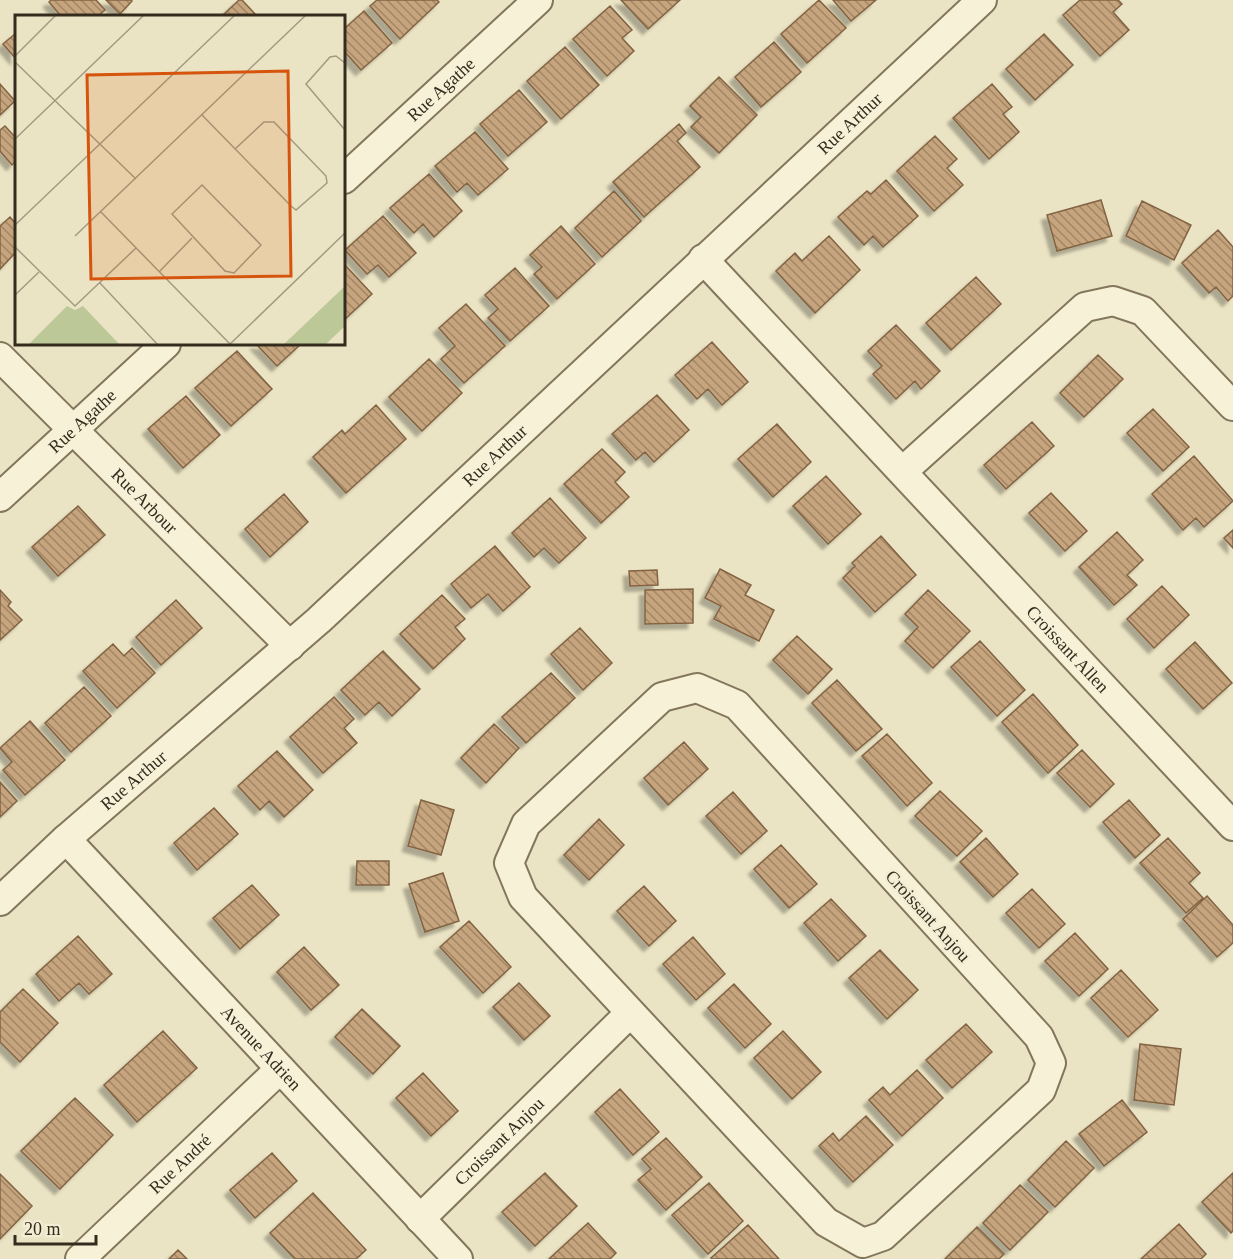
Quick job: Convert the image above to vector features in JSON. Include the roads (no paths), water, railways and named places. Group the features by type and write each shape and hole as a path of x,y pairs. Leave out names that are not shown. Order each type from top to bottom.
{"street":[{"name":"Rue Agathe","path":"345,178 538,0"},
{"name":"Rue Arthur","path":"0,901 66,839 290,646 981,0"},
{"name":"Croissant Allen","path":"703,259 1233,826"},
{"path":"903,471 1085,307 1113,301 1143,310 1233,406"},
{"name":"Rue Agathe","path":"0,497 165,345"},
{"name":"Rue Arbour","path":"0,357 290,646"},
{"name":"Croissant Anjou","path":"697,688 737,705 1039,1037 1051,1063 1041,1090 883,1236 863,1242 826,1222 629,1014 523,897 510,863 526,824 662,697 697,688"},
{"name":"Avenue Adrien","path":"66,839 458,1259"},
{"name":"Croissant Anjou","path":"420,1219 629,1014"},
{"name":"Rue André","path":"80,1259 280,1069"}]}
